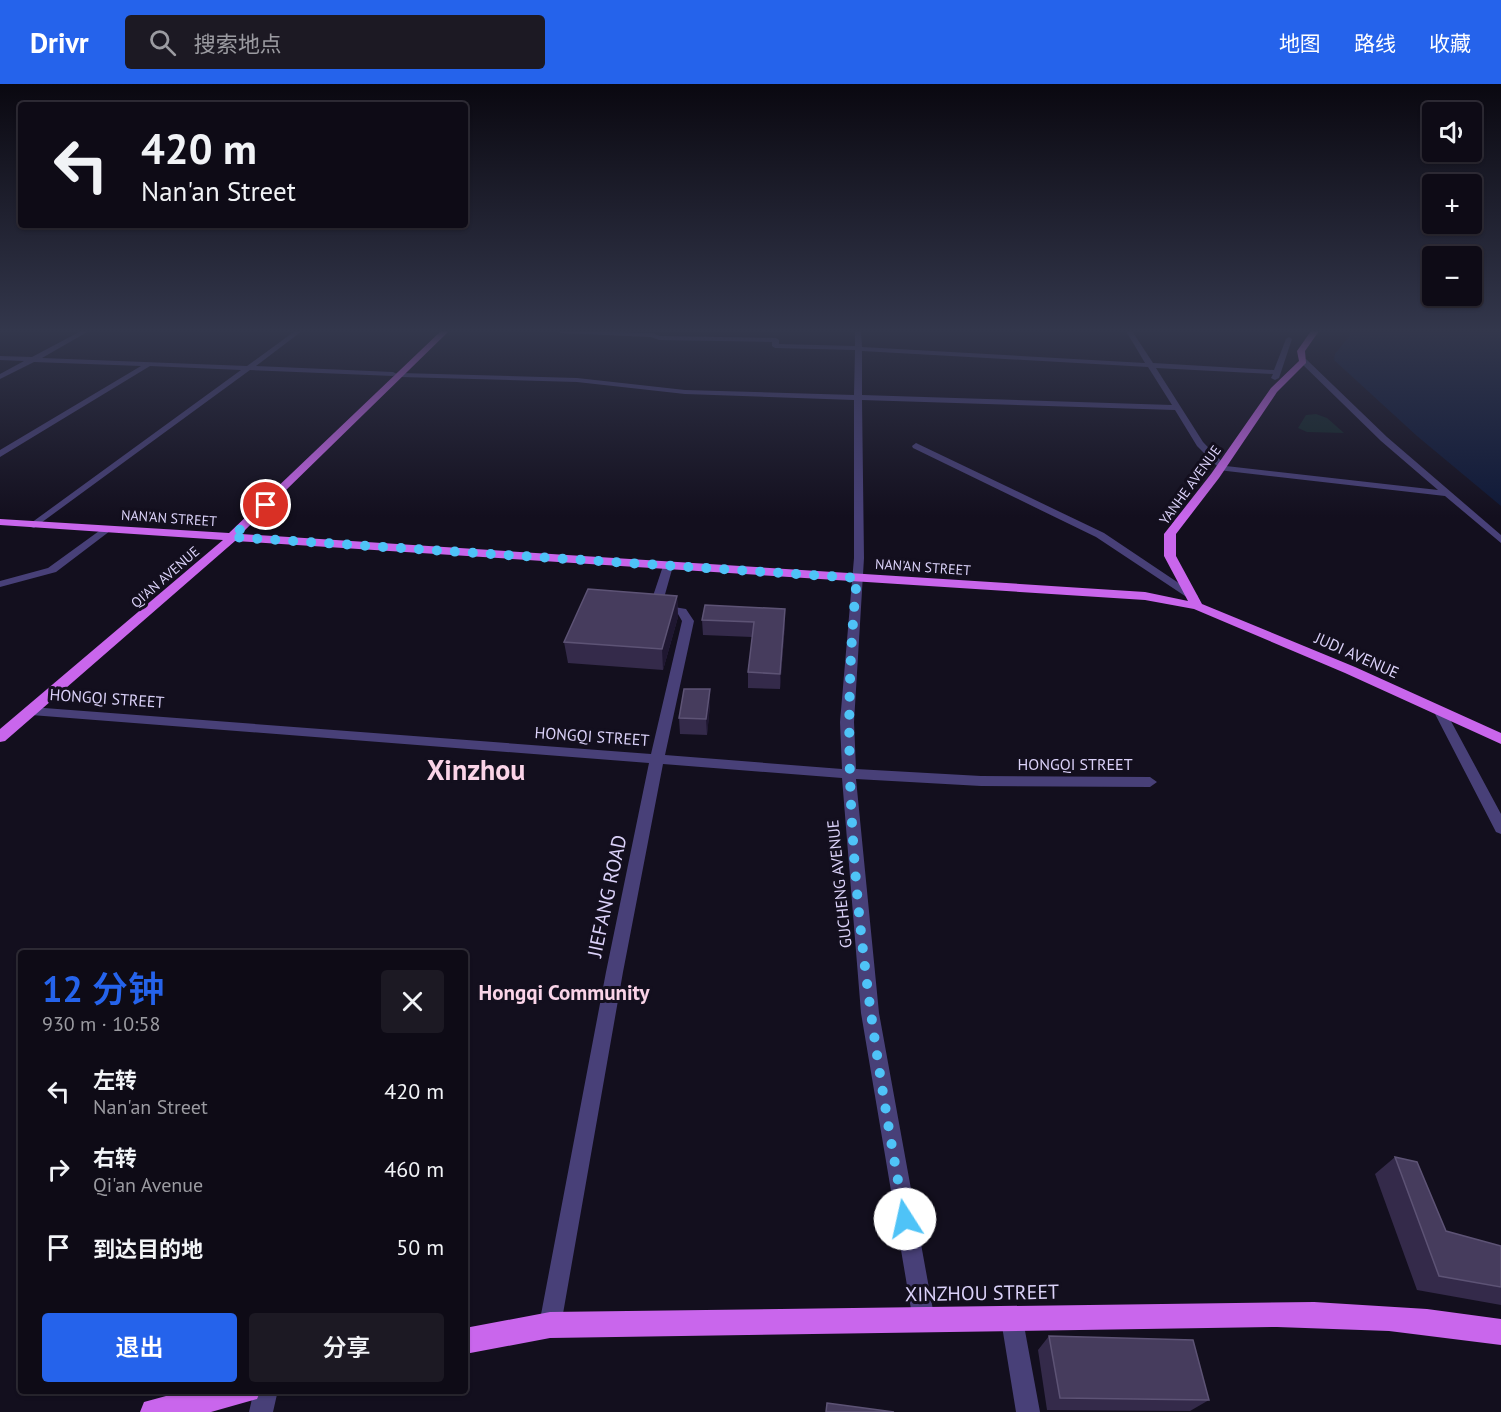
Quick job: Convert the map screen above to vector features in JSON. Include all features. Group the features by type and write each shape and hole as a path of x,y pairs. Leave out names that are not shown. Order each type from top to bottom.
{"main road":[{"name":"QI'AN AVENUE","path":"0,737 227,537 377,393"},
{"name":"YANHE AVENUE","path":"1195,601 1170,556 1168,539 1175,524 1222,467 1273,393"},
{"name":"NAN'AN STREET","path":"0,522 1195,601"},
{"name":"QI'AN AVENUE","path":"0,724 227,537"},
{"name":"JUDI AVENUE","path":"1195,601 1501,739"},
{"name":"XINZHOU STREET","path":"468,1340 550,1325 1311,1314 1431,1322 1501,1332"},
{"path":"154,1412 231,1394"}],"street":[{"path":"0,453 100,393"},
{"path":"34,525 215,393"},
{"path":"719,393 1178,408"},
{"name":"GUCHENG AVENUE","path":"859,393 857,578 847,722 849,774 870,1013 924,1321"},
{"path":"1168,393 1200,444 1222,467 1448,494"},
{"path":"1336,393 1384,439 1501,540"},
{"path":"916,446 1100,535 1195,601"},
{"path":"0,584 52,570 106,529"},
{"name":"JIEFANG ROAD","path":"550,1325 611,980 656,759 688,621 682,611 649,607 668,566"},
{"path":"1439,710 1501,828"},
{"name":"HONGQI STREET","path":"31,711 849,774 981,781 1150,782"},
{"path":"1012,1320 1028,1412"},
{"path":"261,1412 265,1394"}],"green space":[{"path":"1316,414 1327,418 1344,433 1307,432 1298,428 1306,415"}],"water":[{"path":"1370,393 1501,393 1501,506 1417,436"}],"building":[{"path":"588,589 677,596 662,649 564,642"},
{"path":"705,605 785,609 780,674 748,672 754,622 702,620"},
{"path":"684,689 710,689 706,719 679,718"},
{"path":"1395,1157 1417,1162 1446,1231 1501,1246 1501,1287 1439,1276"},
{"path":"1049,1336 1193,1340 1209,1400 1060,1398"},
{"path":"827,1403 894,1412 826,1412"}],"district":[{"name":"Xinzhou","path":"476,770"},
{"name":"Hongqi Community","path":"564,993"}],"route":[{"path":"266,505 232,537 857,578 847,722 850,804 870,1013 905,1219"}]}
